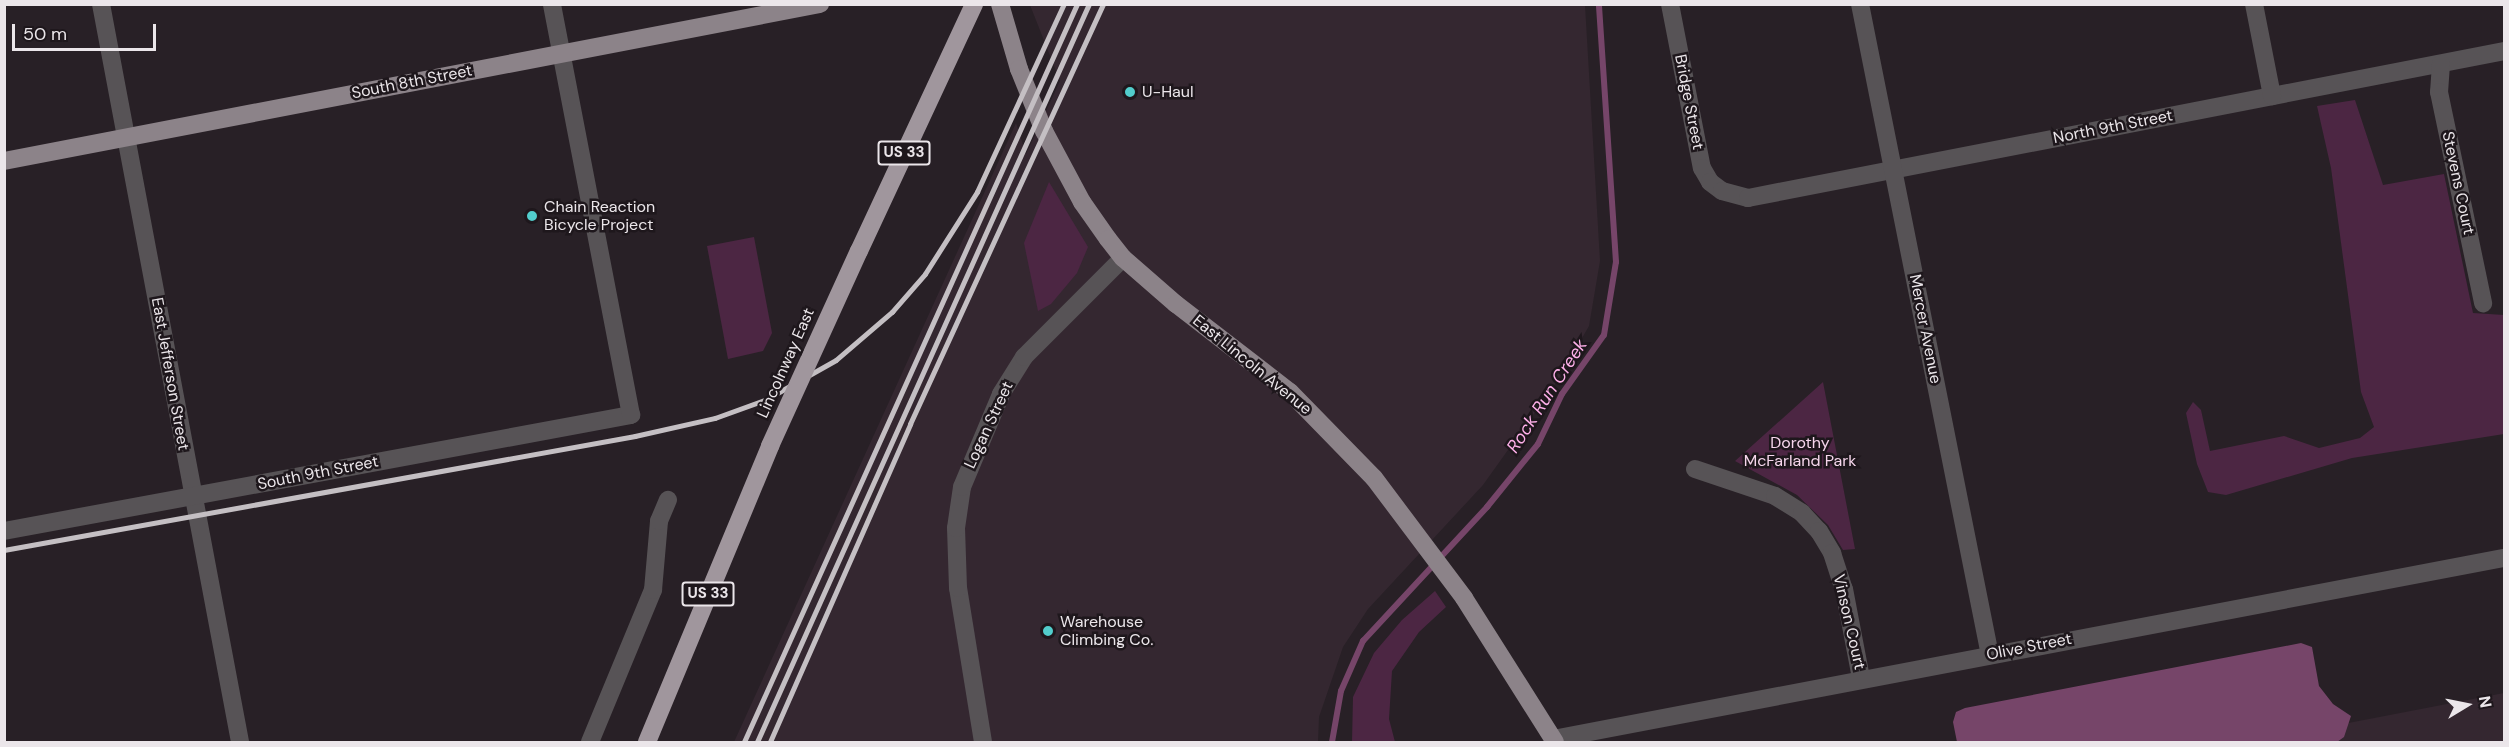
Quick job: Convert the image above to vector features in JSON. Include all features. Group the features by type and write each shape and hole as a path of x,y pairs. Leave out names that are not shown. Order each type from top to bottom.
{"highway":[{"name":"Lincolnway East","path":"647,742 770,446 858,251 974,4"}],"main road":[{"name":"South 8th Street","path":"4,161 820,4"},
{"name":"East Lincoln Avenue","path":"1000,4 1019,69 1044,131 1082,202 1123,258 1290,392 1333,433 1412,525 1464,598 1554,741"}],"street":[{"name":"East Jefferson Street","path":"101,4 240,742"},
{"path":"552,4 562,53"},
{"name":"Bridge Street","path":"1670,4 1702,168 1710,183 1722,191"},
{"name":"Mercer Avenue","path":"1860,4 1989,654"},
{"path":"2254,4 2272,96"},
{"name":"North 9th Street","path":"1722,191 1736,197 1763,197 2505,51"},
{"name":"South 9th Street","path":"4,531 631,415 562,53"},
{"name":"Stevens Court","path":"2441,63 2439,92 2483,303"},
{"name":"Logan Street","path":"983,742 957,576 956,528 962,487 996,404 1024,357 1123,258"},
{"name":"Vinson Court","path":"1695,470 1775,496 1802,513 1819,531 1832,553 1844,589 1861,678"},
{"path":"590,742 653,590 659,521 668,500"},
{"name":"Olive Street","path":"1554,741 1861,678 2505,558"}],"shaded area":[{"path":"1030,5 1585,5 1600,261 1589,326 1558,380 1483,485 1368,609 1343,647 1319,717 1318,742 734,742 1016,123 1026,154 1060,81"},
{"path":"2301,643 2312,647 2319,686 2333,704 2351,716 2344,737 2337,742 1957,742 1953,722 1956,712 1965,708"},
{"path":"2504,693 2504,742 2249,742"}],"green space":[{"path":"2355,100 2383,185 2444,174 2473,313 2504,315 2504,434 2352,458 2226,495 2208,492 2197,464 2186,413 2193,402 2201,410 2210,451 2284,436 2319,448 2360,438 2374,427 2361,392 2331,168 2317,106"},
{"path":"1049,182 1088,247 1077,273 1051,304 1038,311 1024,243"},
{"path":"754,237 772,333 763,351 728,359 707,246"},
{"name":"Dorothy McFarland Park","path":"1823,382 1855,549 1843,550 1828,525 1797,495 1735,461"},
{"path":"1435,591 1446,607 1419,632 1392,671 1389,719 1395,742 1352,742 1353,697 1374,653 1402,620"}],"waterway":[{"name":"Rock Run Creek","path":"1332,742 1341,691 1363,641 1487,507 1538,444 1562,394 1604,335 1616,262 1599,4"}],"railway":[{"path":"4,550 635,436 715,418 765,400 836,360 892,312 925,274 977,192 1064,4"},
{"path":"744,742 1077,4"},
{"path":"757,742 1089,4"},
{"path":"770,742 910,424 1103,4"}],"place":[{"name":"U-Haul","path":"1130,92"},
{"name":"Chain Reaction Bicycle Project","path":"532,216"},
{"name":"Warehouse Climbing Co.","path":"1048,631"}]}
